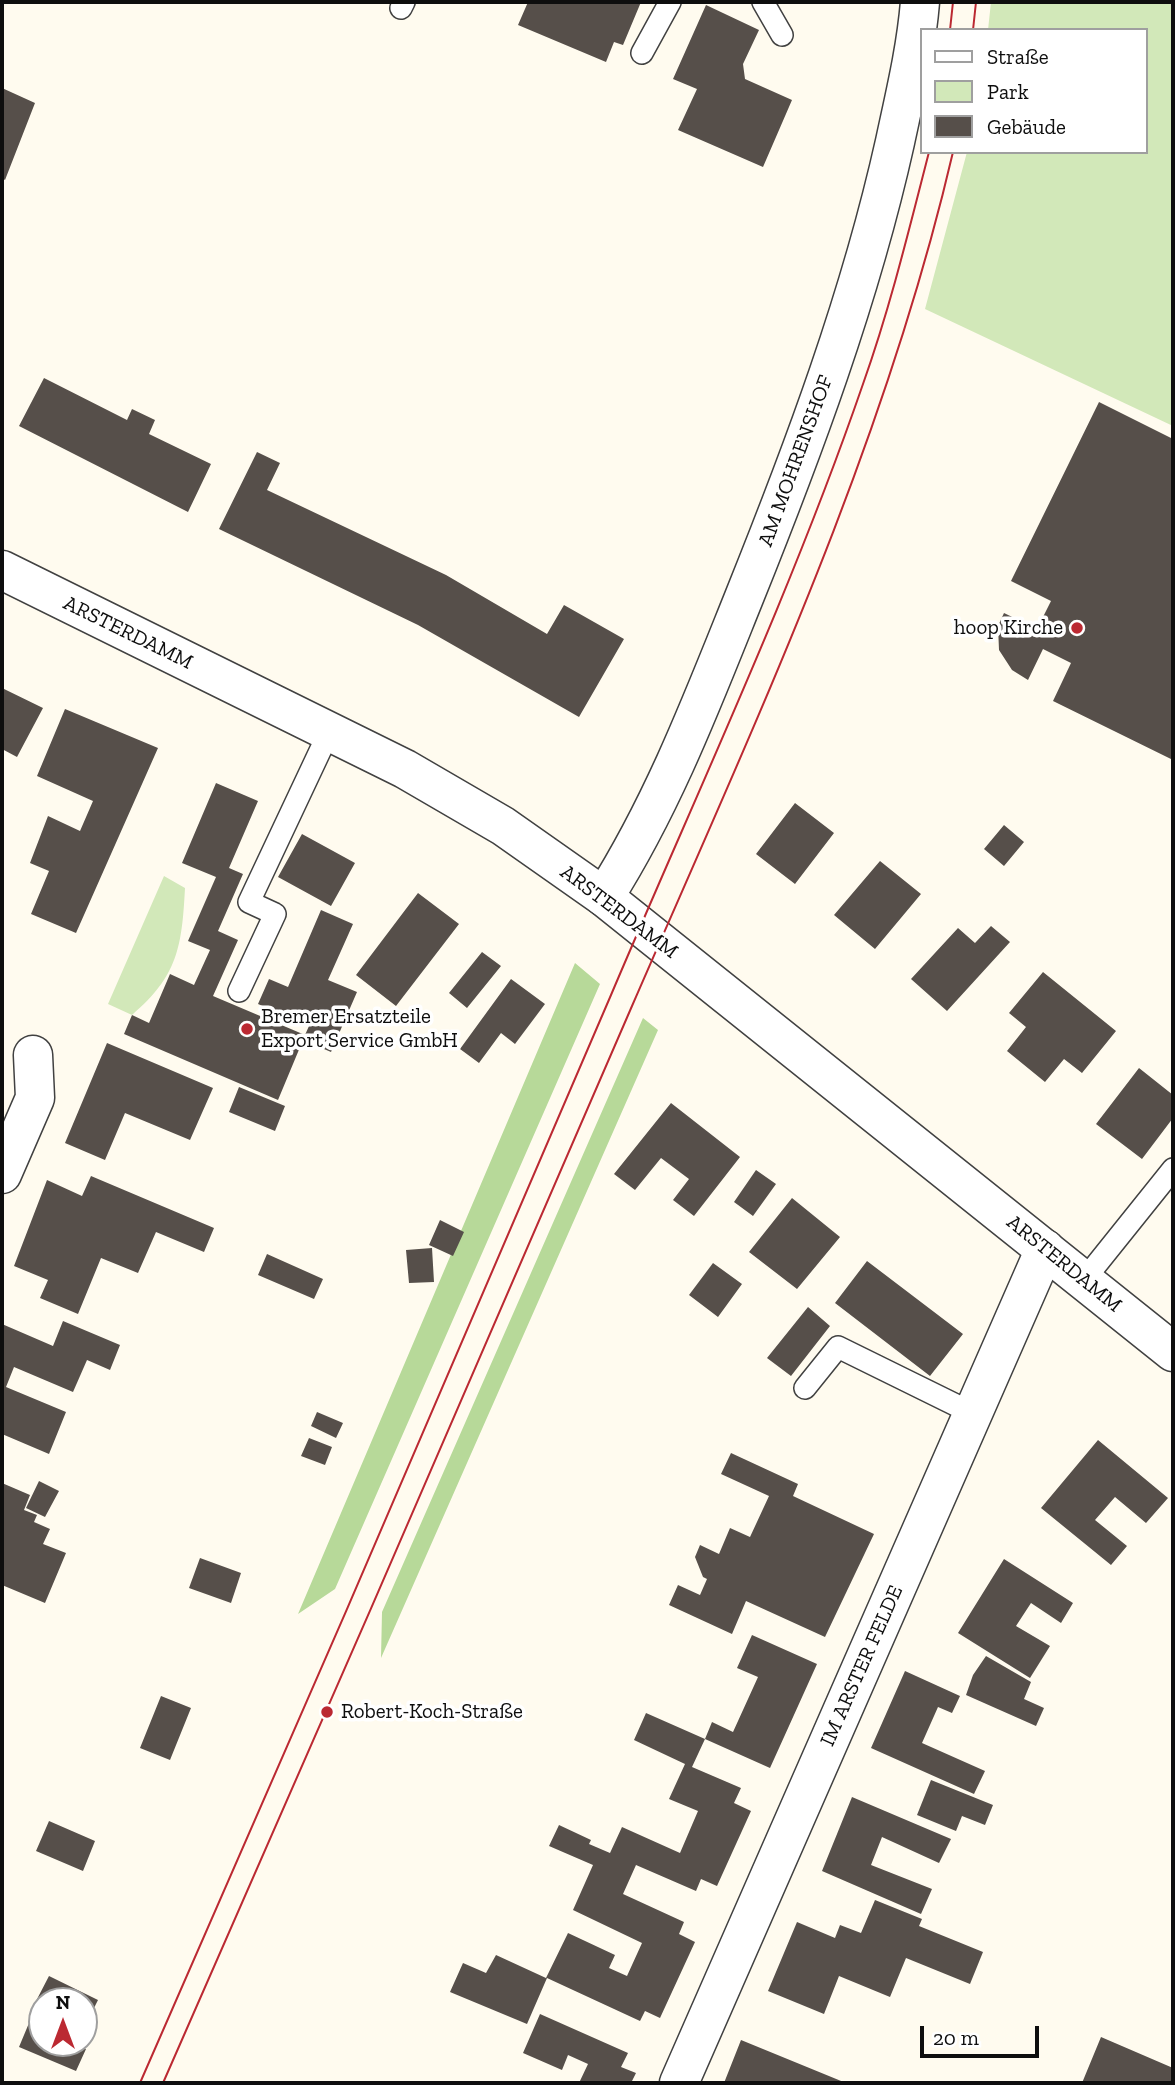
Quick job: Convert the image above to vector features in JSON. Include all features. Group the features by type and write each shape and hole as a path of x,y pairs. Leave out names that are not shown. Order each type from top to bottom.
{"street":[{"name":"AM MOHRENSHOF","path":"604,897 629,858 667,785 774,524 838,348 882,200 916,43 920,2"},
{"name":"ARSTERDAMM","path":"2,570 405,769 503,826 604,897 1173,1352"},
{"path":"2,1174 34,1098 33,1055"},
{"name":"IM ARSTER FELDE","path":"679,2083 1045,1249"}],"lane":[{"path":"642,53 670,2"},
{"path":"763,2 782,35"},
{"path":"239,991 275,914 248,902 329,732"},
{"path":"1084,1280 1173,1169"},
{"path":"805,1388 838,1347 972,1413"}],"green space":[{"path":"991,2 1173,2 1173,426 925,309 966,154 1147,154 1147,28 988,28"},
{"path":"164,876 185,888 179,943 175,959 159,987 132,1015 108,1004"},
{"path":"575,963 600,984 335,1589 298,1614"},
{"path":"643,1018 658,1030 381,1658 382,1612"}],"building":[{"path":"528,2 641,2 623,45 614,42 606,62 518,25"},
{"path":"706,5 759,30 743,64 745,79 792,100 763,167 678,130 697,89 673,79"},
{"path":"2,88 35,103 5,180 2,178"},
{"path":"44,378 127,420 132,409 155,420 149,434 211,464 188,512 19,426"},
{"path":"1099,402 1173,439 1173,760 1053,701 1071,663 1043,649 1028,680 1012,670 999,650 998,626 1004,613 1037,629 1051,601 1011,581"},
{"path":"257,452 280,463 267,490 446,575 547,634 564,605 624,639 579,717 418,625 219,529"},
{"path":"2,688 43,708 17,757 2,749"},
{"path":"65,709 158,748 76,933 31,914 49,871 30,863 48,816 80,831 93,801 37,776"},
{"path":"216,783 258,801 229,868 243,874 218,931 238,940 213,996 305,1035 309,1026 258,1004 269,979 288,987 321,910 353,924 328,980 357,992 331,1052 303,1040 278,1100 124,1034 132,1015 149,1023 170,974 194,985 210,950 188,941 216,877 182,863"},
{"path":"795,803 834,833 795,884 756,854"},
{"path":"1004,825 1024,842 1004,866 984,849"},
{"path":"302,834 355,863 331,906 278,877"},
{"path":"880,861 921,894 875,949 834,915"},
{"path":"418,893 459,924 396,1006 356,975"},
{"path":"991,926 1010,942 947,1011 911,979 958,928 975,943"},
{"path":"482,952 501,966 467,1008 449,993"},
{"path":"1043,972 1116,1031 1082,1073 1064,1059 1045,1082 1007,1051 1026,1027 1009,1013"},
{"path":"511,979 545,1004 515,1044 501,1033 479,1063 460,1049"},
{"path":"107,1043 213,1088 190,1140 125,1113 105,1160 65,1143"},
{"path":"1139,1068 1173,1095 1173,1118 1142,1159 1096,1124"},
{"path":"239,1087 285,1106 275,1131 229,1112"},
{"path":"671,1103 740,1157 694,1216 673,1200 689,1179 661,1158 635,1190 614,1174"},
{"path":"756,1170 776,1184 753,1216 734,1202"},
{"path":"91,1176 214,1228 204,1252 156,1232 138,1273 101,1258 78,1314 40,1298 48,1280 14,1266 47,1180 82,1196"},
{"path":"792,1198 840,1237 797,1289 749,1252"},
{"path":"440,1220 464,1232 453,1256 429,1245"},
{"path":"432,1248 434,1282 409,1283 406,1250"},
{"path":"267,1254 323,1279 314,1299 258,1275"},
{"path":"867,1261 963,1334 930,1376 835,1303"},
{"path":"713,1263 742,1284 718,1317 689,1295"},
{"path":"808,1307 830,1326 791,1376 767,1358"},
{"path":"63,1321 120,1345 110,1370 87,1360 73,1392 14,1367 6,1387 66,1412 49,1454 2,1434 2,1324 53,1346"},
{"path":"317,1412 343,1423 336,1438 311,1426"},
{"path":"309,1438 332,1447 325,1465 301,1456"},
{"path":"1098,1440 1168,1498 1146,1523 1115,1497 1095,1520 1127,1546 1111,1565 1041,1508"},
{"path":"731,1453 798,1484 793,1496 874,1534 825,1637 746,1601 732,1634 669,1605 678,1585 700,1595 707,1579 703,1577 695,1557 700,1545 719,1554 730,1528 750,1537 769,1496 721,1474"},
{"path":"39,1481 59,1491 45,1517 26,1508"},
{"path":"2,1483 30,1495 24,1510 37,1515 34,1522 50,1529 43,1544 66,1553 45,1603 2,1585"},
{"path":"200,1558 241,1573 231,1603 189,1588"},
{"path":"1004,1559 1073,1603 1061,1623 1031,1603 1016,1626 1050,1646 1030,1678 958,1633"},
{"path":"752,1635 817,1664 770,1768 705,1739 712,1722 733,1732 758,1677 737,1668"},
{"path":"986,1656 1031,1682 1024,1699 1044,1708 1036,1726 966,1695 973,1675"},
{"path":"905,1671 960,1696 952,1713 938,1707 922,1743 985,1771 974,1794 871,1748"},
{"path":"161,1696 191,1708 170,1760 140,1748"},
{"path":"646,1713 705,1739 692,1767 741,1788 734,1803 751,1811 717,1886 701,1879 696,1891 636,1865 623,1894 684,1922 679,1934 695,1942 660,2018 645,2011 640,2021 547,1978 527,2024 450,1992 463,1963 486,1973 496,1955 546,1978 568,1933 615,1955 609,1968 627,1976 642,1943 573,1910 593,1865 549,1846 559,1825 591,1840 589,1844 610,1853 622,1827 680,1853 698,1811 669,1799 685,1764 634,1740"},
{"path":"931,1780 993,1805 985,1825 962,1816 956,1831 917,1815"},
{"path":"852,1797 951,1839 939,1863 882,1837 871,1865 932,1889 921,1914 822,1871"},
{"path":"49,1821 95,1841 83,1871 36,1851"},
{"path":"875,1900 922,1919 919,1926 983,1952 970,1984 906,1958 890,1997 839,1976 824,2014 768,1991 797,1922 835,1938 840,1925 861,1933"},
{"path":"49,1976 71,1987 43,1987"},
{"path":"540,2014 628,2053 621,2067 636,2073 631,2083 579,2083 588,2064 568,2055 562,2070 523,2053"},
{"path":"28,2025 28,2051 19,2047"},
{"path":"1101,2037 1173,2068 1173,2083 1082,2083"},
{"path":"741,2040 846,2083 724,2083"},
{"path":"43,2057 82,2057 76,2071"}],"tram line":[{"path":"950,28 953,2"},
{"path":"973,28 976,2"},
{"path":"140,2083 377,1540 774,616 835,462 873,355 899,269 928,154"},
{"path":"163,2083 769,691 812,586 891,372 924,263 952,154"}],"place":[{"name":"hoop Kirche","path":"1077,628"},
{"name":"Bremer Ersatzteile Export Service GmbH","path":"247,1029"},
{"name":"Robert-Koch-Straße","path":"327,1712"}]}
